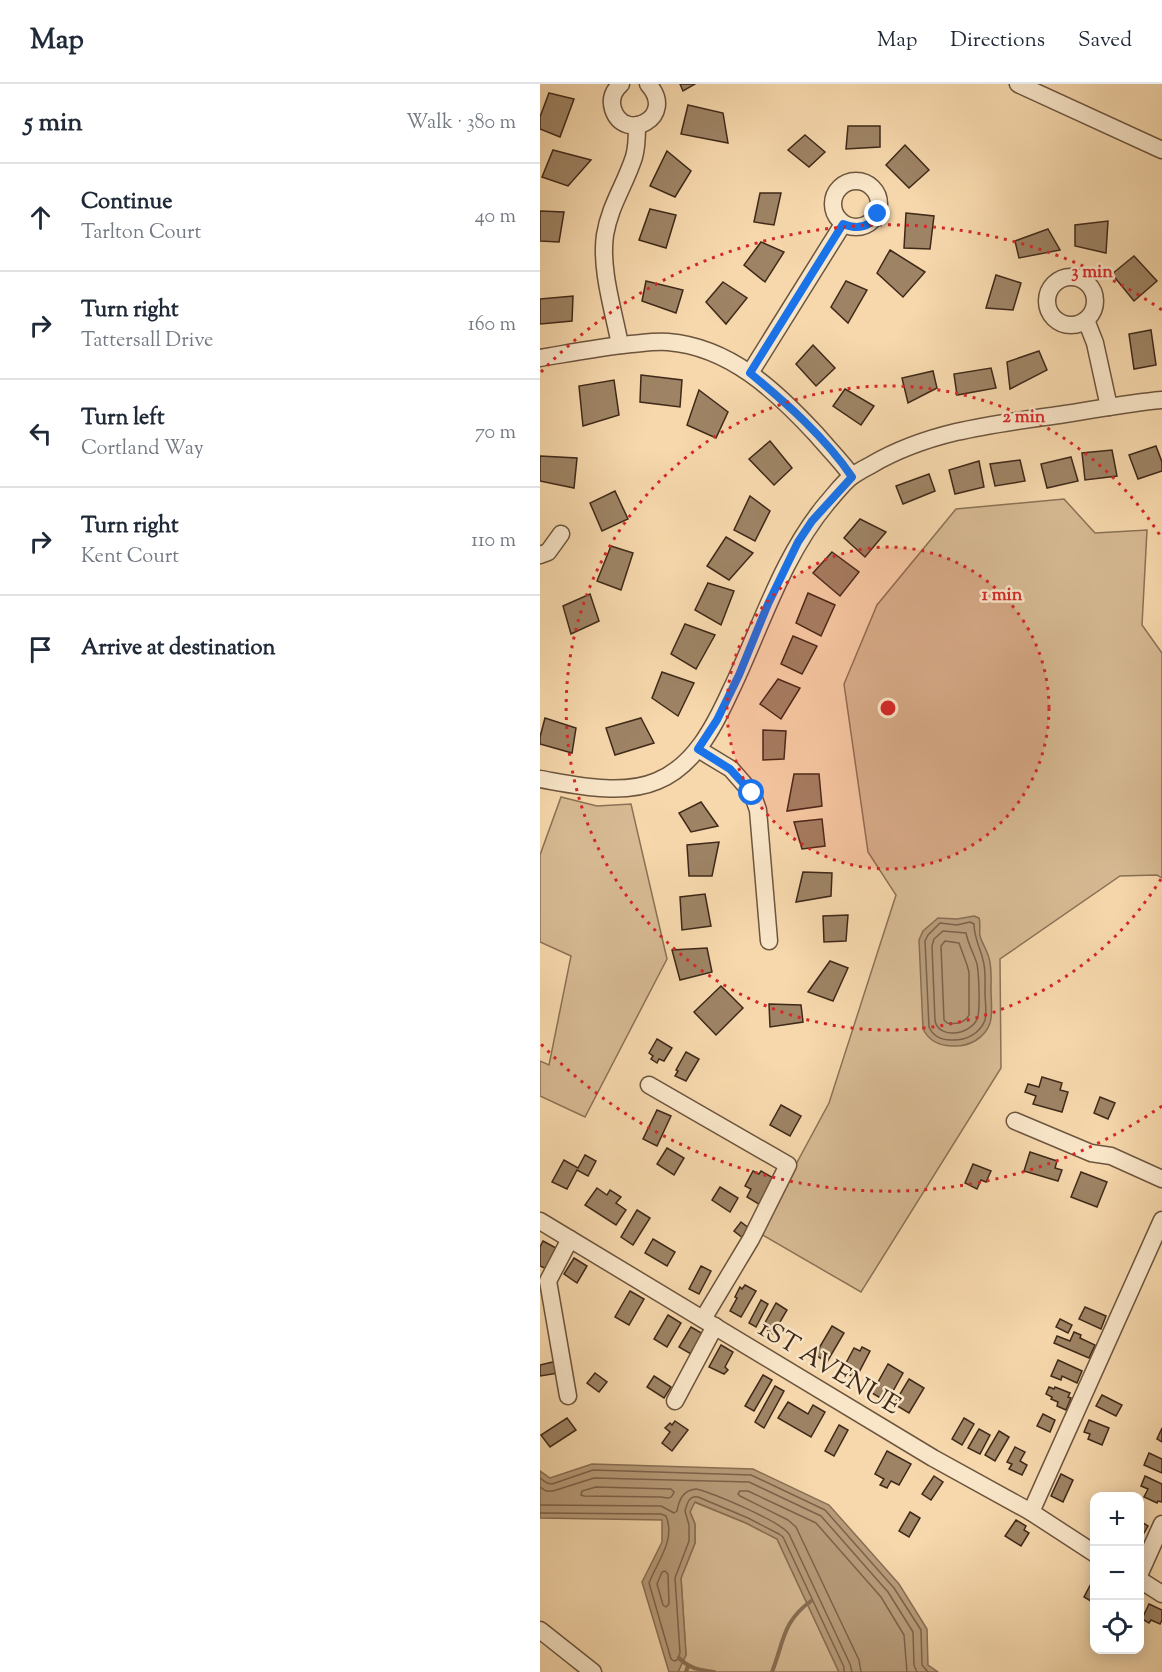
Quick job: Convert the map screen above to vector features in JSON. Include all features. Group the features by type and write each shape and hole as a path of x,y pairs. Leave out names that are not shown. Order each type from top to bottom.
{"street":[{"path":"621,84 612,96 611,104 615,115 620,121 637,125 650,120 655,113 657,97 648,84"},
{"path":"1018,84 1162,150"},
{"path":"620,345 604,250 613,205 634,158 637,125"},
{"path":"750,373 843,224"},
{"path":"1086,320 1095,343 1109,407"},
{"path":"540,357 620,345 667,342 685,344 716,353 750,373 794,411 844,465 852,477"},
{"path":"540,778 604,788 635,787 657,781 684,764 698,749 717,720 798,542 812,521 852,477 891,453 958,431 1003,422 1134,402 1162,400"},
{"path":"540,555 548,552 561,534"},
{"path":"698,749 730,769 752,793 758,810 769,941"},
{"path":"649,1085 788,1165 709,1323 675,1401"},
{"path":"1016,1121 1091,1153 1111,1156 1162,1179"},
{"path":"1032,1512 1162,1220"},
{"name":"1ST AVENUE","path":"540,1221 933,1458 1032,1512 1090,1550"},
{"path":"568,1396 549,1281 570,1239"},
{"path":"1144,1564 1162,1524"},
{"path":"1144,1583 1162,1594"},
{"path":"540,1630 593,1672"}],"shaded area":[{"path":"1064,499 1095,533 1147,530 1142,625 1162,653 1162,878 1157,875 1120,876 1000,959 1001,1068 861,1292 759,1233 829,1103 896,895 868,852 844,684 877,605 956,509"},
{"path":"561,797 597,806 631,804 667,959 585,1117 540,1096 540,1061 549,1065 571,956 540,942 540,855"},
{"path":"694,1502 746,1523 777,1539 839,1672 678,1672 686,1654 681,1578 695,1543 695,1524 690,1512"}],"water":[{"path":"974,916 979,918 980,936 991,966 990,1023 976,1040 959,1046 948,1046 932,1040 923,1029 919,940 923,931 938,918 957,919"},
{"path":"592,1464 753,1469 829,1505 899,1584 927,1629 928,1665 938,1672 839,1672 777,1539 746,1523 695,1502 690,1512 695,1524 695,1543 681,1578 686,1655 678,1672 669,1672 642,1582 662,1542 662,1520 540,1518 540,1471 550,1478"}],"building":[{"path":"680,84 695,84 683,91"},
{"path":"549,93 574,99 560,137 540,129 540,117"},
{"path":"688,105 723,113 728,143 681,134"},
{"path":"848,126 880,126 880,147 846,149"},
{"path":"805,135 825,152 809,167 788,150"},
{"path":"905,145 929,170 909,188 886,165"},
{"path":"553,150 591,160 568,186 542,177"},
{"path":"667,151 691,171 675,197 650,186"},
{"path":"760,193 781,193 774,225 754,222"},
{"path":"650,209 676,215 666,248 639,240"},
{"path":"540,211 564,212 559,242 540,241"},
{"path":"906,213 934,216 930,249 904,248"},
{"path":"1108,221 1106,253 1075,246 1075,225"},
{"path":"1048,229 1060,250 1019,258 1015,241"},
{"path":"761,242 784,252 765,282 744,265"},
{"path":"890,250 925,272 903,297 877,273"},
{"path":"1134,256 1157,281 1134,301 1112,274"},
{"path":"996,275 1021,283 1013,310 986,308"},
{"path":"646,281 683,290 676,313 642,301"},
{"path":"846,281 867,290 848,323 831,307"},
{"path":"723,282 747,298 726,324 706,302"},
{"path":"573,296 572,321 540,324 540,299"},
{"path":"1151,330 1156,365 1134,369 1129,334"},
{"path":"813,345 835,368 816,386 796,364"},
{"path":"1039,351 1047,370 1010,389 1007,362"},
{"path":"991,368 996,388 957,395 954,374"},
{"path":"933,371 937,388 908,403 902,378"},
{"path":"641,375 682,380 680,407 640,402"},
{"path":"614,380 619,415 583,426 579,386"},
{"path":"845,389 874,406 861,425 833,406"},
{"path":"699,390 728,412 716,438 687,425"},
{"path":"770,441 792,468 774,485 749,459"},
{"path":"1156,446 1162,462 1162,471 1138,479 1129,455"},
{"path":"1112,450 1117,476 1085,480 1082,453"},
{"path":"540,456 577,458 574,488 540,481"},
{"path":"1071,457 1078,481 1047,488 1041,464"},
{"path":"1020,460 1025,481 995,486 990,464"},
{"path":"979,461 984,487 955,494 949,470"},
{"path":"929,474 935,491 903,504 896,486"},
{"path":"615,491 628,519 602,531 590,503"},
{"path":"750,496 770,511 755,541 734,530"},
{"path":"860,519 886,532 865,557 844,538"},
{"path":"726,537 753,553 729,580 707,566"},
{"path":"611,546 633,553 621,590 597,581"},
{"path":"832,552 859,572 840,596 813,573"},
{"path":"708,583 734,591 721,625 695,610"},
{"path":"808,593 835,605 821,636 796,623"},
{"path":"590,594 599,621 571,634 563,606"},
{"path":"685,624 715,635 696,669 671,654"},
{"path":"793,636 817,646 802,674 781,664"},
{"path":"662,672 694,683 678,716 652,698"},
{"path":"778,679 800,688 781,719 760,704"},
{"path":"545,718 576,728 572,753 540,744"},
{"path":"641,718 654,743 615,755 606,728"},
{"path":"763,730 786,731 784,759 763,760"},
{"path":"794,774 819,774 822,806 787,811"},
{"path":"701,802 718,826 691,832 679,813"},
{"path":"822,819 825,846 802,849 794,822"},
{"path":"719,842 712,876 689,876 687,845"},
{"path":"803,872 832,873 831,896 796,902"},
{"path":"705,894 711,926 682,930 680,897"},
{"path":"848,915 846,941 824,942 823,916"},
{"path":"707,948 712,972 680,980 672,950"},
{"path":"830,961 848,968 833,1001 808,992"},
{"path":"721,986 743,1008 716,1035 694,1012"},
{"path":"769,1004 801,1005 803,1022 770,1027"},
{"path":"657,1039 672,1048 664,1061 659,1059 657,1063 651,1059 653,1056 649,1053"},
{"path":"686,1052 699,1059 686,1081 675,1076"},
{"path":"1042,1077 1062,1083 1060,1090 1068,1092 1062,1112 1033,1104 1036,1096 1025,1092 1028,1084 1039,1087"},
{"path":"1100,1097 1115,1103 1108,1119 1094,1113"},
{"path":"781,1105 801,1116 790,1136 770,1125"},
{"path":"657,1110 671,1116 657,1146 643,1139"},
{"path":"667,1148 684,1158 674,1175 657,1164"},
{"path":"1030,1152 1057,1161 1055,1168 1062,1170 1058,1181 1024,1171"},
{"path":"585,1155 596,1161 588,1176 577,1170 567,1189 552,1182 564,1160 578,1168"},
{"path":"973,1164 991,1171 986,1182 981,1180 977,1189 965,1183"},
{"path":"753,1171 759,1174 761,1171 777,1180 762,1206 747,1197 751,1189 745,1186"},
{"path":"1081,1172 1107,1182 1097,1207 1071,1197"},
{"path":"720,1187 738,1198 730,1212 712,1200"},
{"path":"597,1188 607,1195 610,1190 621,1197 616,1203 626,1210 616,1225 585,1205"},
{"path":"637,1210 650,1218 633,1245 621,1237"},
{"path":"741,1222 750,1229 743,1238 734,1231"},
{"path":"653,1239 675,1252 667,1266 645,1253"},
{"path":"543,1241 558,1249 547,1269 540,1266 540,1247"},
{"path":"574,1258 587,1266 577,1283 564,1274"},
{"path":"701,1266 711,1271 699,1294 689,1289"},
{"path":"745,1285 756,1291 741,1317 730,1311 740,1287 742,1289"},
{"path":"630,1291 644,1299 629,1325 615,1317"},
{"path":"761,1300 768,1304 756,1327 749,1323"},
{"path":"776,1303 787,1310 773,1334 762,1328"},
{"path":"1085,1307 1106,1316 1101,1329 1079,1319"},
{"path":"668,1315 681,1323 667,1347 654,1339"},
{"path":"1060,1319 1072,1325 1068,1333 1056,1327"},
{"path":"832,1326 844,1333 827,1362 815,1355"},
{"path":"691,1327 703,1334 691,1354 679,1347"},
{"path":"1074,1332 1081,1335 1080,1338 1095,1345 1089,1358 1054,1343 1057,1336 1070,1341"},
{"path":"721,1345 733,1352 725,1367 728,1370 724,1374 709,1367"},
{"path":"862,1347 870,1351 856,1378 847,1374 851,1366 846,1363 854,1348 860,1351"},
{"path":"1058,1360 1082,1371 1077,1383 1062,1376 1061,1380 1051,1376"},
{"path":"557,1361 559,1373 540,1376 540,1365"},
{"path":"888,1364 903,1373 887,1402 872,1393"},
{"path":"595,1373 607,1382 599,1392 587,1383"},
{"path":"763,1375 772,1380 754,1411 745,1406"},
{"path":"654,1376 671,1387 664,1398 647,1387"},
{"path":"909,1379 924,1388 909,1413 894,1404"},
{"path":"775,1386 784,1391 764,1428 755,1422"},
{"path":"1049,1387 1070,1393 1068,1397 1071,1398 1066,1410 1057,1406 1058,1402 1046,1394"},
{"path":"1102,1395 1122,1405 1116,1416 1096,1406"},
{"path":"788,1402 808,1414 813,1405 825,1412 811,1437 778,1418"},
{"path":"1043,1414 1055,1420 1050,1432 1037,1426"},
{"path":"567,1418 576,1430 550,1447 541,1435"},
{"path":"964,1418 974,1424 962,1445 952,1439"},
{"path":"1089,1420 1109,1428 1102,1445 1088,1439 1090,1434 1084,1432"},
{"path":"675,1421 688,1430 672,1451 662,1443 670,1432 665,1428"},
{"path":"839,1425 848,1430 834,1456 825,1451"},
{"path":"1162,1428 1162,1442 1157,1439"},
{"path":"979,1429 990,1435 980,1454 968,1448"},
{"path":"999,1431 1009,1437 995,1461 985,1455"},
{"path":"1015,1447 1025,1452 1020,1461 1027,1465 1022,1475 1009,1469 1012,1464 1007,1462"},
{"path":"887,1451 911,1464 899,1485 891,1481 887,1488 880,1485 884,1479 875,1474"},
{"path":"1149,1453 1162,1459 1162,1473 1144,1465"},
{"path":"1061,1474 1073,1480 1063,1502 1051,1496"},
{"path":"934,1476 943,1482 931,1500 922,1494"},
{"path":"1145,1476 1162,1484 1162,1502 1157,1503 1144,1497 1148,1489 1141,1486"},
{"path":"910,1512 920,1518 909,1537 899,1531"},
{"path":"1016,1520 1026,1526 1024,1530 1029,1533 1021,1546 1005,1536"},
{"path":"1090,1586 1090,1601 1084,1597"},
{"path":"1149,1604 1162,1610 1162,1620 1160,1624 1151,1620 1149,1623 1144,1620"}],"waterway":[{"path":"772,1672 789,1625 801,1609 811,1601"},
{"path":"679,1658 691,1667 714,1672"},
{"path":"686,1672 688,1666"}],"route":[{"path":"752,793 730,769 698,749 717,720 739,675 768,604 798,542 812,521 852,477 844,465 794,411 750,373 843,224 859,228 874,221 878,214"}]}
